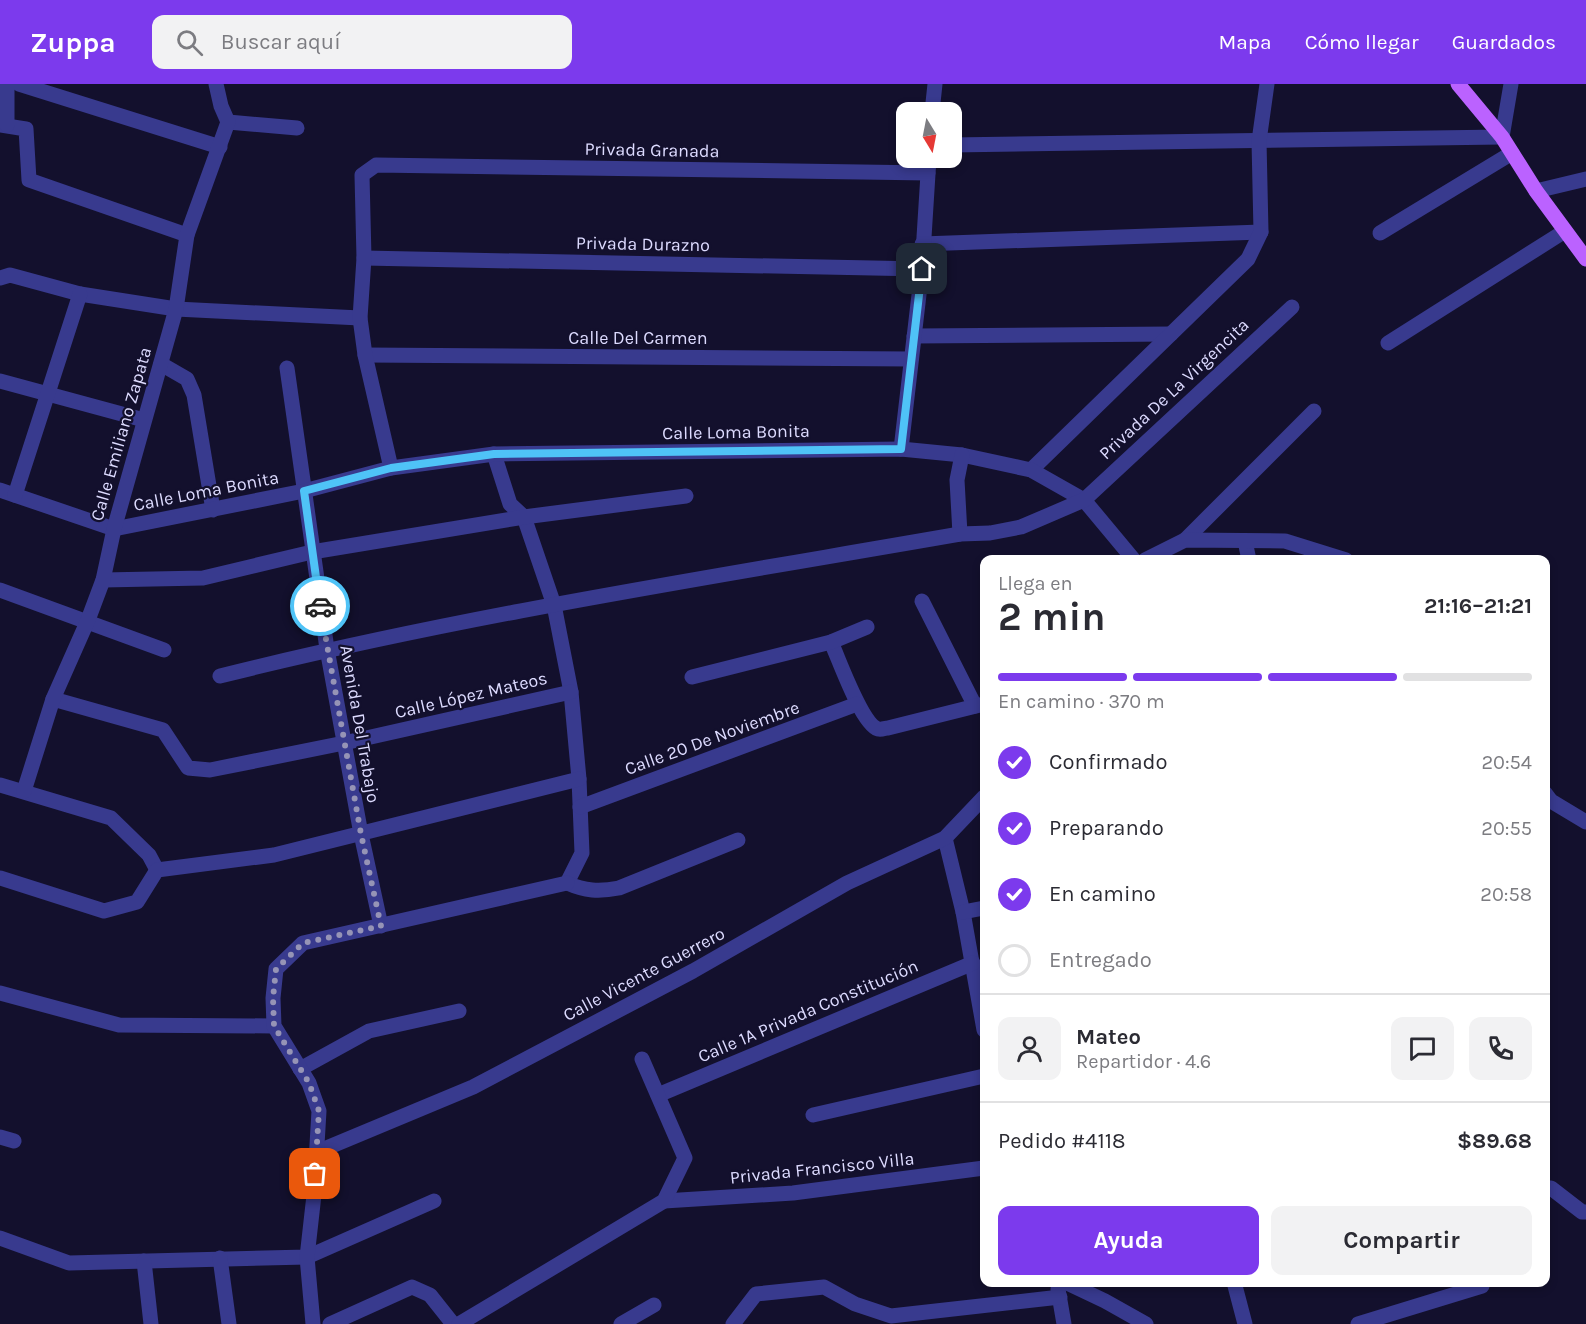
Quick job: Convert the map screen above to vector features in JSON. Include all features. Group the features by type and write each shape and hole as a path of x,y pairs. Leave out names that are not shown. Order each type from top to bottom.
{"main road":[{"path":"1458,84 1502,137 1536,191 1586,260"}],"street":[{"path":"7,84 3,125 26,129 29,180 187,235"},
{"path":"19,84 220,147"},
{"path":"216,84 228,123 297,128"},
{"path":"933,102 935,84"},
{"path":"1031,470 1248,259 1261,232 1259,141 1267,84"},
{"path":"962,145 1502,137 1510,84"},
{"name":"Calle Emiliano Zapata","path":"24,791 53,699 88,621 103,580 114,529 176,309 187,235 228,123"},
{"path":"1380,233 1512,153"},
{"name":"Privada Granada","path":"364,258 362,175 376,165 928,173"},
{"path":"901,449 922,269 928,168"},
{"path":"1536,191 1586,179"},
{"path":"1388,343 1565,231"},
{"path":"922,244 1261,232"},
{"path":"364,258 360,318 365,355 391,468"},
{"name":"Privada Durazno","path":"364,258 922,269"},
{"path":"0,278 10,274 80,294 176,309 360,318"},
{"path":"15,495 80,294"},
{"name":"Privada De La Virgencita","path":"327,649 554,605 960,534 990,533 1021,527 1084,500 1292,307"},
{"path":"914,336 1171,334"},
{"name":"Calle Del Carmen","path":"365,355 911,359"},
{"path":"161,364 187,379 194,395 213,510"},
{"name":"Calle Loma Bonita","path":"287,368 304,491"},
{"path":"0,381 144,420"},
{"path":"1155,555 1185,540 1314,411"},
{"name":"Calle Loma Bonita","path":"114,529 304,491 391,468 494,454 901,449 962,455 1031,470 1084,500 1130,555"},
{"path":"494,454 510,504 524,517 554,605 571,692 579,779 582,853 567,883"},
{"path":"960,534 957,480 962,455"},
{"path":"0,490 114,529"},
{"name":"Avenida Del Trabajo","path":"304,491 327,649 361,834 381,926"},
{"path":"103,580 203,578 312,552 524,517 686,496"},
{"path":"1185,540 1285,541 1330,555"},
{"path":"1245,541 1249,555"},
{"path":"0,590 164,650"},
{"path":"831,642 857,704 871,724 879,729 979,705 922,601"},
{"path":"692,677 831,642 867,627"},
{"path":"220,676 327,649"},
{"name":"Calle López Mateos","path":"53,699 163,730 188,768 210,770 345,743 571,692"},
{"name":"Calle 20 De Noviembre","path":"580,807 857,704"},
{"path":"157,870 274,855 579,779"},
{"path":"0,784 111,818 149,855 157,870"},
{"path":"1550,800 1586,822"},
{"name":"Calle Vicente Guerrero","path":"316,1152 473,1087 693,971 847,883 945,838 980,802"},
{"path":"945,838 980,998"},
{"path":"313,1324 307,1257 314,1196 319,1111 309,1083 274,1026 273,998 276,969 303,943 567,883 582,890 599,892 619,888 738,840"},
{"path":"0,878 104,911 137,902 157,870"},
{"path":"963,912 980,909"},
{"name":"Calle 1A Privada Constitución","path":"658,1095 973,963"},
{"path":"0,993 119,1025 274,1026"},
{"path":"300,1069 369,1031 459,1011"},
{"path":"459,1324 664,1201 685,1158 642,1059"},
{"path":"813,1115 980,1077"},
{"name":"Privada Francisco Villa","path":"664,1201 793,1193 980,1169"},
{"path":"1551,1188 1582,1212 1586,1212"},
{"path":"0,1239 69,1263 307,1257 434,1201"},
{"path":"220,1258 229,1324"},
{"path":"144,1261 151,1324"},
{"path":"330,1324 412,1287 430,1295 453,1324"},
{"path":"733,1324 756,1294 824,1287 878,1318 1061,1287 1106,1301 1146,1324"},
{"path":"1061,1287 1064,1324"},
{"path":"1235,1287 1245,1324"},
{"path":"1358,1324 1479,1287"},
{"path":"621,1324 654,1305"}],"way so far":[{"path":"315,1174 319,1111 309,1083 274,1026 273,998 276,969 303,943 381,926 361,834 320,606"}],"route":[{"path":"320,606 304,491 391,468 494,454 901,449 922,269"}]}
